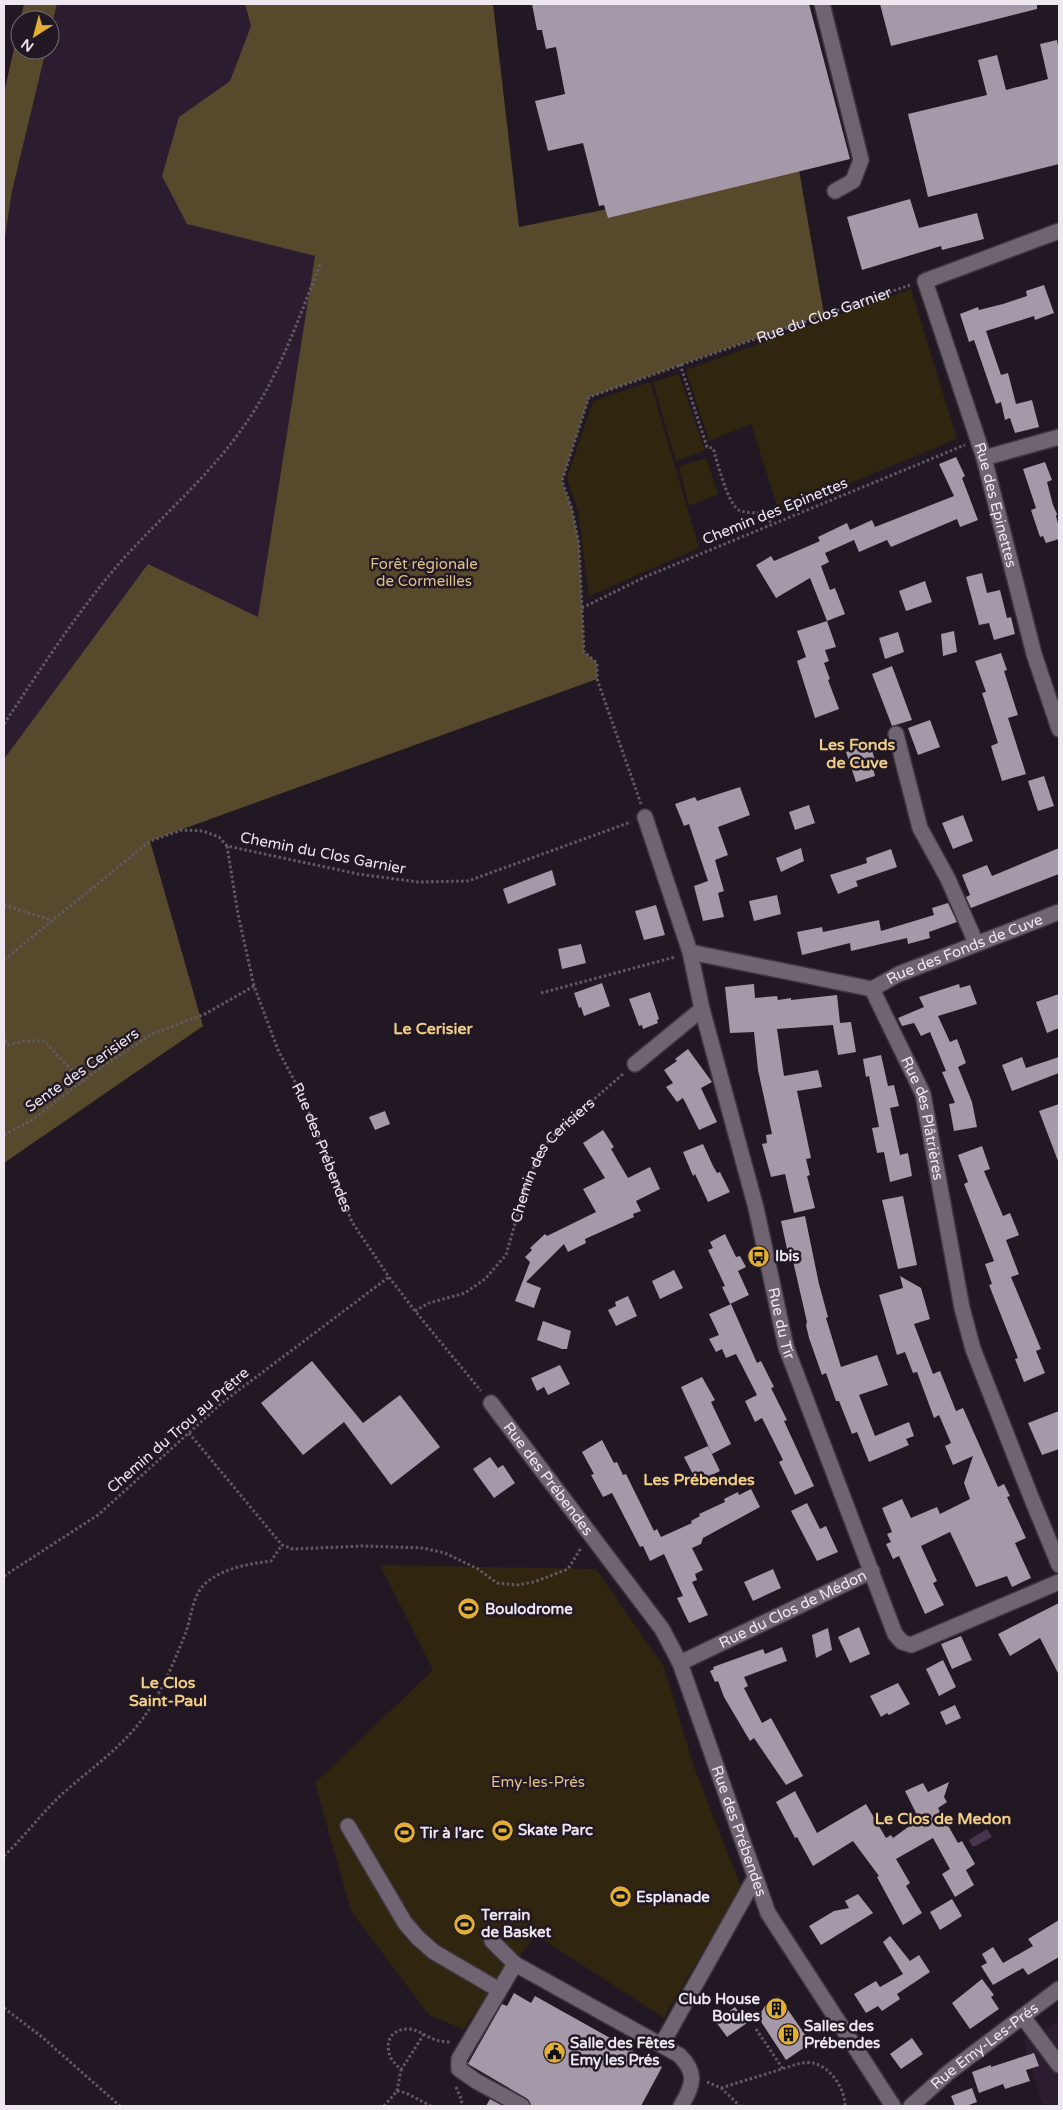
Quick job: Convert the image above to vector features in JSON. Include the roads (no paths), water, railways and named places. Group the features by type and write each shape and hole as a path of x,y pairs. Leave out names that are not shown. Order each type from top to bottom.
{"street":[{"path":"822,4 861,160 853,181 835,192"},
{"name":"Rue des Epinettes","path":"1059,231 926,281 979,440 1034,654 1059,729"},
{"path":"984,458 1059,437"},
{"path":"896,734 920,828 948,879 976,943"},
{"path":"645,817 690,952 872,989"},
{"name":"Rue des Fonds de Cuve","path":"872,989 899,974 1059,912"},
{"name":"Rue du Tir","path":"690,952 702,1009 756,1208 786,1347 872,1571"},
{"name":"Rue des Plâtrières","path":"872,989 923,1094 962,1308 973,1349 1030,1497 1059,1565"},
{"path":"635,1064 702,1009"},
{"name":"Rue des Prébendes","path":"491,1403 662,1629 680,1663 768,1913 893,2106"},
{"name":"Rue du Clos de Médon","path":"680,1663 872,1571 895,1634 902,1642 911,1645 1059,1582"},
{"path":"348,1826 406,1923 418,1938 434,1952 500,1990"},
{"path":"662,2044 755,1878"},
{"path":"492,1940 515,1964 680,2055 690,2071 692,2088 681,2106"},
{"path":"515,1964 459,2059 459,2069 476,2081 522,2106"},
{"name":"Rue Emy-Les-Prés","path":"911,2106 950,2072 1059,1989"},
{"path":"1023,2017 1059,2065"}],"place":[{"name":"Ibis","path":"759,1256"},
{"name":"Boulodrome","path":"469,1609"},
{"name":"Skate Parc","path":"502,1830"},
{"name":"Tir à l'arc","path":"404,1833"},
{"name":"Esplanade","path":"620,1897"},
{"name":"Terrain de Basket","path":"465,1924"},
{"name":"Club House Boules","path":"776,2008"},
{"name":"Salles des Prébendes","path":"788,2035"},
{"name":"Salle des Fêtes Emy les Prés","path":"554,2052"}],"district":[{"name":"Les Fonds de Cuve","path":"857,754"},
{"name":"Le Cerisier","path":"433,1029"},
{"name":"Les Prébendes","path":"699,1480"},
{"name":"Le Clos Saint-Paul","path":"168,1692"},
{"name":"Le Clos de Medon","path":"943,1819"}],"park label":[{"name":"Forêt régionale de Cormeilles","path":"424,572"},
{"name":"Emy-les-Prés","path":"538,1782"}]}
